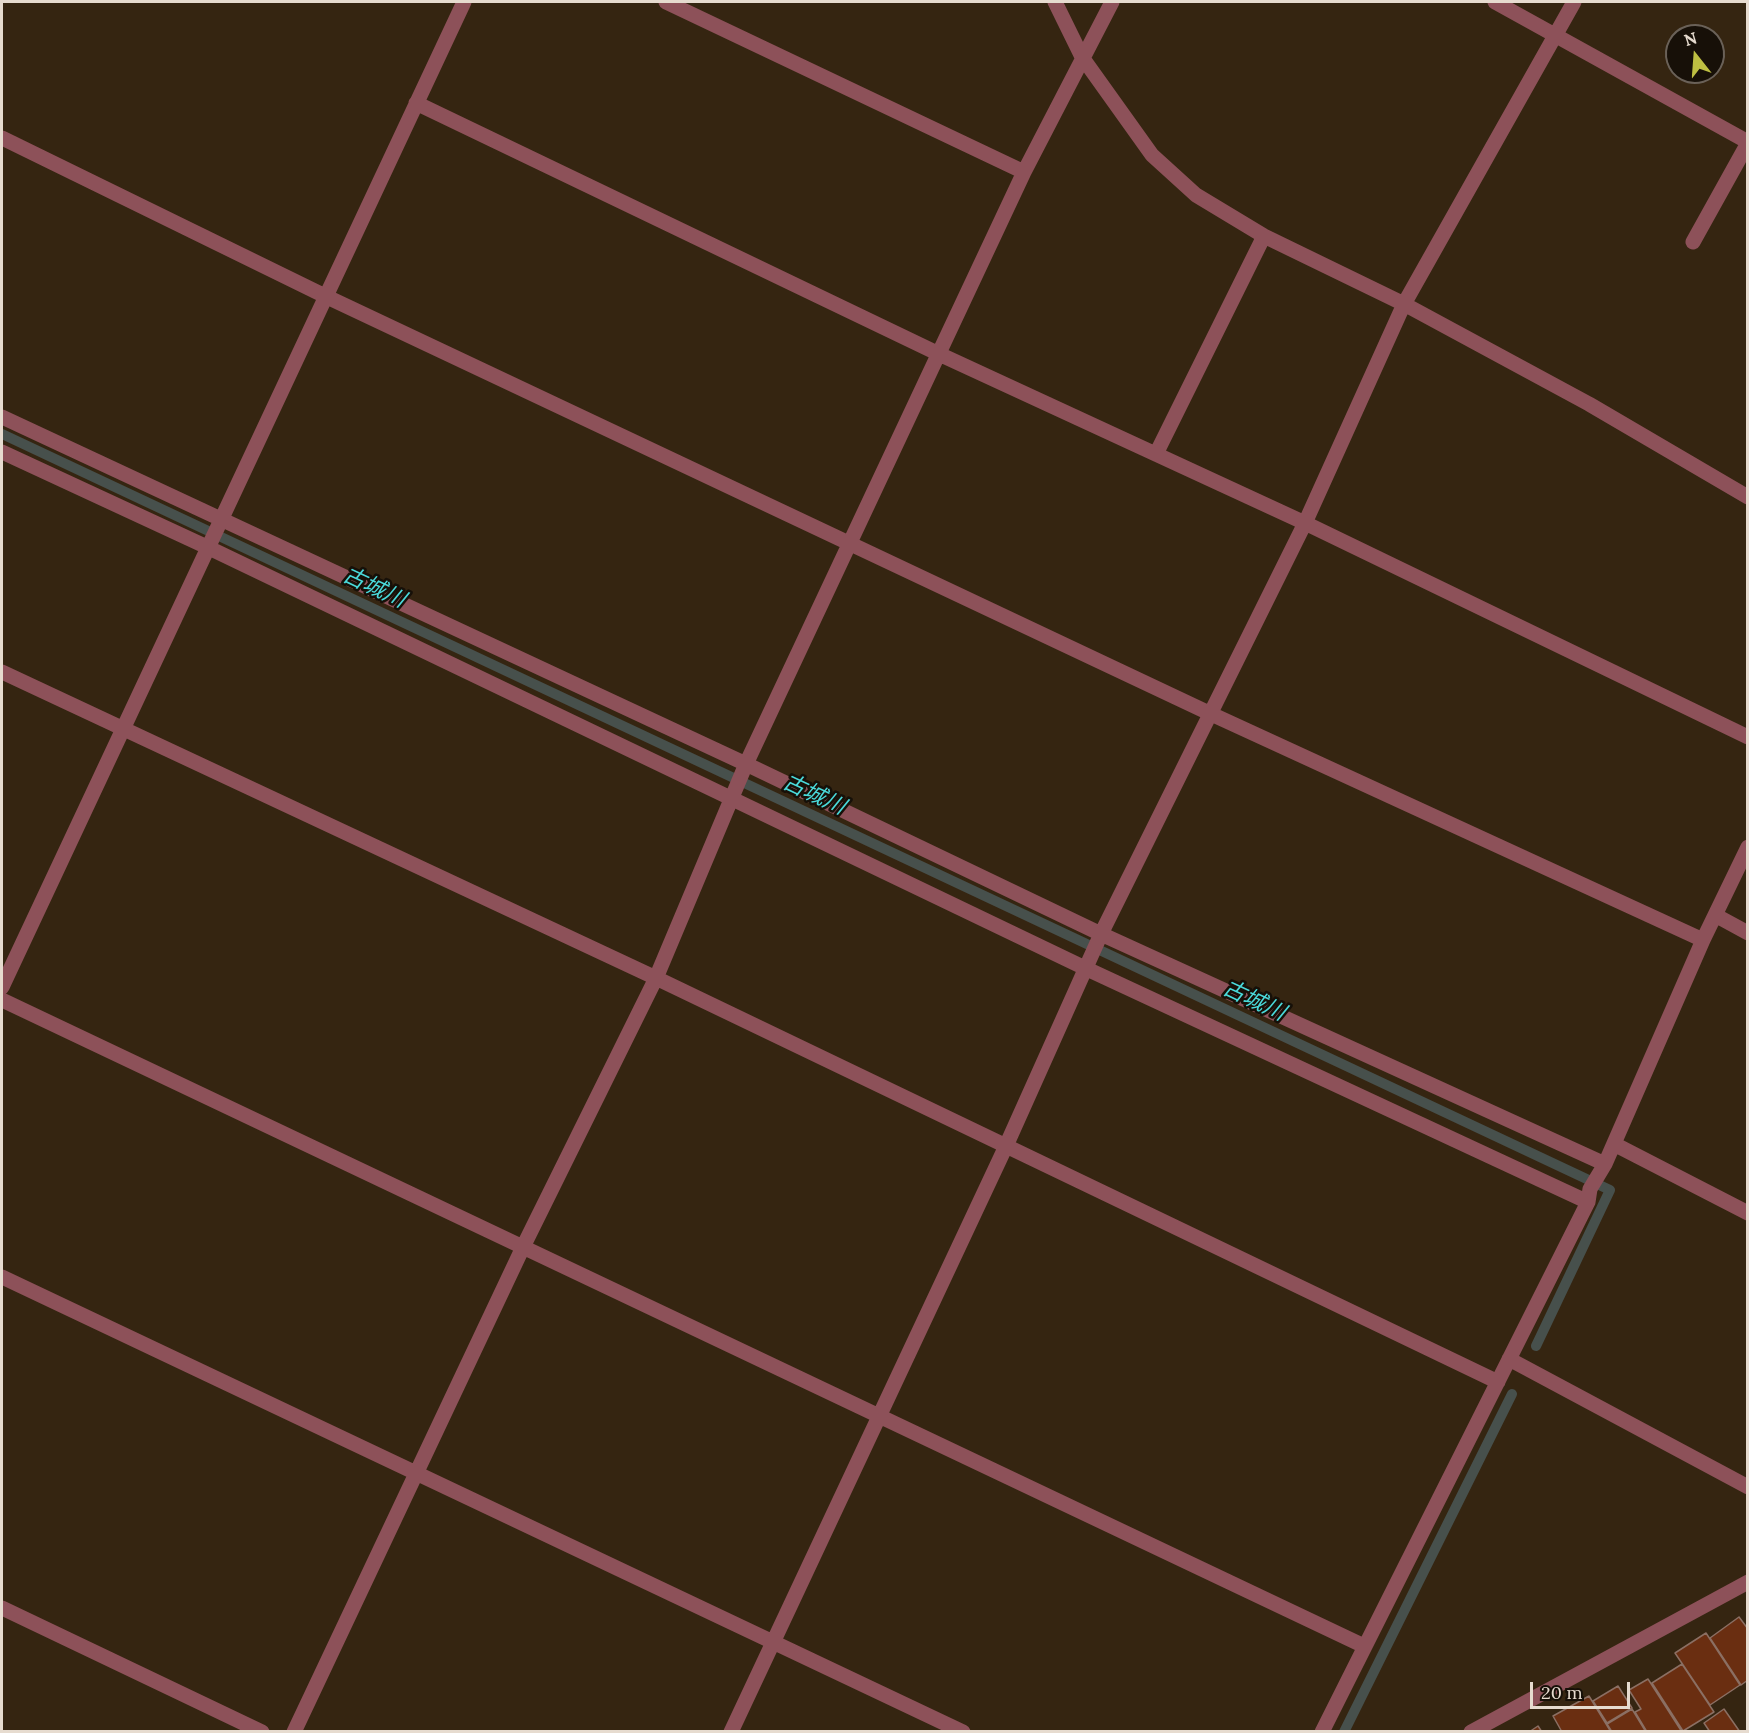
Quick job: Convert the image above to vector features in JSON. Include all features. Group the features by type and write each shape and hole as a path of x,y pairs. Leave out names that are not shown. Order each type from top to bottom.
{"street":[{"path":"2,987 219,520 464,2"},
{"path":"666,2 1024,172"},
{"path":"1055,2 1082,57 1152,155 1196,195 1264,236 1404,304 1589,404 1748,497"},
{"path":"294,1731 524,1245 656,978 746,764 1024,172 1112,2"},
{"path":"1496,2 1748,142 1693,242"},
{"path":"731,1731 1006,1146 1101,934 1305,523 1404,304 1574,2"},
{"path":"416,103 939,354 1305,523 1748,737"},
{"path":"2,138 326,296 1209,713 1703,940"},
{"path":"1156,454 1264,236"},
{"path":"2,417 746,764 1601,1169"},
{"path":"2,452 207,547 1087,969 1589,1196"},
{"path":"2,672 656,978 1498,1382"},
{"path":"1322,1731 1589,1196 1703,940 1748,847"},
{"path":"1715,915 1748,933"},
{"path":"2,1000 524,1245 1364,1646"},
{"path":"1614,1144 1748,1213"},
{"path":"2,1277 963,1731"},
{"path":"1509,1359 1748,1487"},
{"path":"1471,1731 1748,1582"},
{"path":"2,1608 262,1731"}],"building":[{"path":"1739,1617 1748,1629 1748,1680 1741,1685 1710,1638"},
{"path":"1706,1633 1740,1685 1710,1705 1675,1653"},
{"path":"1682,1664 1714,1712 1683,1731 1652,1683"},
{"path":"1648,1679 1682,1732 1647,1732 1635,1712 1641,1709 1629,1690"},
{"path":"1618,1686 1632,1708 1607,1723 1593,1701"},
{"path":"1589,1696 1611,1732 1562,1732 1553,1716"},
{"path":"1632,1709 1646,1732 1612,1732 1607,1724"},
{"path":"1724,1709 1740,1732 1710,1732 1704,1723"},
{"path":"1538,1726 1542,1732 1529,1732"}],"waterway":[{"name":"古城川","path":"2,434 1610,1190 1536,1346"},
{"path":"1344,1732 1512,1394"}]}
